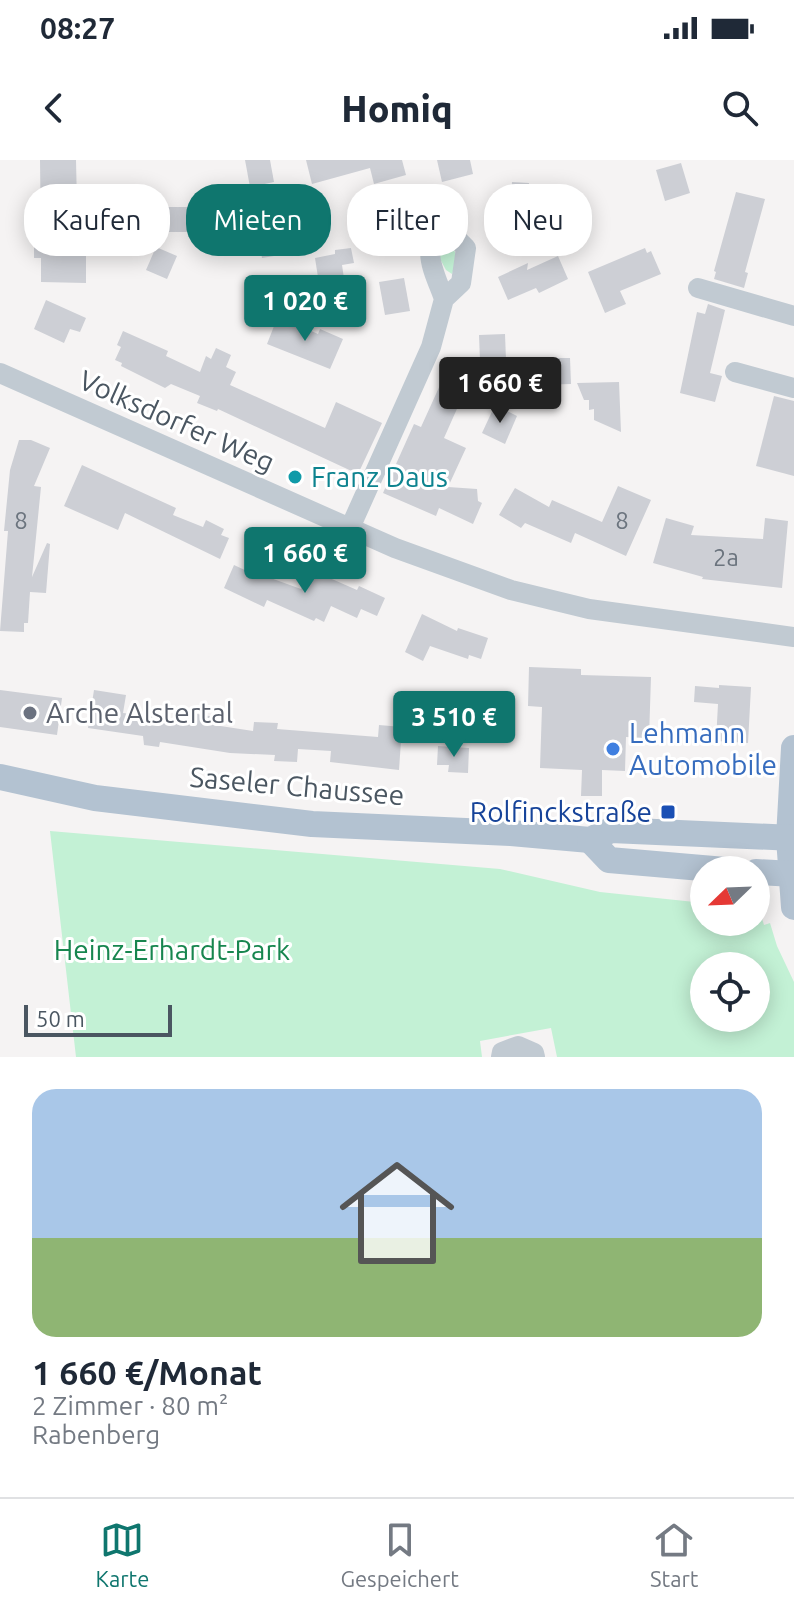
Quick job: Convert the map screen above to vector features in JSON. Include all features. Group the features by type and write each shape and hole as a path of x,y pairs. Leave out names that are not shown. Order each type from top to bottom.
{"main road":[{"path":"794,748 791,838 794,907"},
{"name":"Saseler Chaussee","path":"0,777 95,798 312,824 511,833 590,840 611,830 791,838"},
{"name":"Saseler Chaussee","path":"590,840 609,860 690,867"},
{"path":"770,873 792,874"}],"street":[{"path":"698,288 794,316"},
{"path":"350,528 431,347 444,299"},
{"path":"735,372 794,388"},
{"name":"Volksdorfer Weg","path":"0,373 448,569 561,603 794,637"},
{"path":"501,1057 502,1052 518,1046 534,1053 535,1057"}],"green space":[{"path":"439,256 456,256 452,274 446,270"},
{"name":"Heinz-Erhardt-Park","path":"50,831 500,869 600,892 690,902 690,936 770,936 770,923 794,982 794,1057 557,1057 551,1028 480,1041 482,1057 76,1057"}],"building":[{"path":"40,160 76,160 77,184 40,184"},
{"path":"245,160 270,160 274,182 249,184"},
{"path":"306,160 402,160 406,175 374,184 370,168 312,184"},
{"path":"437,160 470,160 473,174 442,182"},
{"path":"681,163 690,193 665,201 656,170"},
{"path":"736,192 765,199 745,272 748,273 744,288 714,279"},
{"path":"170,207 186,207 186,232 170,232"},
{"path":"347,248 347,256 353,256 354,263 342,265 345,285 320,290 315,258 331,256 335,250"},
{"path":"645,248 647,253 651,251 661,274 620,291 626,304 605,313 588,272"},
{"path":"170,253 177,256 167,279 146,270 152,256 170,256"},
{"path":"86,256 86,283 41,282 41,258 34,258"},
{"path":"558,256 568,279 539,293 536,288 508,300 498,277 528,263 527,270"},
{"path":"404,278 410,311 385,315 379,282"},
{"path":"46,300 86,318 80,332 70,329 64,343 34,329"},
{"path":"708,304 725,310 710,373 722,376 715,402 680,393 697,312 705,314"},
{"path":"278,316 318,334 320,329 343,339 330,369 267,344"},
{"path":"123,331 168,351 166,356 200,372 206,356 211,359 216,348 231,355 226,367 236,372 230,385 325,428 336,402 382,423 358,474 218,409 197,403 200,396 171,384 165,388 121,366 122,363 115,360"},
{"path":"505,334 506,360 480,361 479,335"},
{"path":"535,358 570,358 571,384 536,385"},
{"path":"619,382 621,432 594,420 594,409 589,410 589,400 584,400 577,383"},
{"path":"441,383 464,393 444,438 466,448 448,487 477,489 478,501 482,503 473,524 439,508 436,516 383,493 414,424 421,427"},
{"path":"774,396 794,401 794,476 756,466"},
{"path":"495,405 517,416 505,444 482,433"},
{"path":"19,440 31,440 50,448 34,486 41,487 32,577 47,543 50,544 46,593 30,592 28,623 24,623 24,632 0,631 10,470"},
{"path":"82,465 176,508 173,515 203,527 206,520 224,529 221,535 229,538 220,559 125,513 118,530 64,506"},
{"path":"618,486 651,500 626,556 575,533 571,543 525,523 521,528 499,515 515,488 549,507 552,500 602,522"},
{"path":"666,518 694,526 691,535 763,539 765,518 788,521 782,588 702,579 653,563"},
{"path":"234,565 264,579 265,576 301,589 309,569 357,590 359,586 385,598 377,616 361,609 357,618 331,606 324,622 316,618 314,621 267,600 264,607 224,588"},
{"path":"422,614 457,631 458,628 488,638 481,659 469,655 468,659 430,646 423,661 405,652"},
{"path":"529,667 581,669 581,675 651,677 649,738 626,737 625,771 602,770 602,796 581,796 582,770 540,768 542,707 528,706"},
{"path":"719,685 751,687 748,743 716,741 718,704 694,702 695,686 719,688"},
{"name":"Arche Alstertal","path":"0,690 62,698 57,735 0,727"},
{"path":"94,690 126,695 123,713 173,719 174,710 215,717 214,725 253,731 254,722 278,723 277,729 378,737 379,725 402,727 399,770 330,762 331,751 298,749 297,762 274,761 275,755 230,753 160,742 159,747 144,745 143,736 88,728"},
{"path":"438,746 469,748 468,773 448,772 449,765 437,765"}],"place":[{"name":"Franz Daus","path":"295,477"},
{"name":"Arche Alstertal","path":"30,713"},
{"name":"Lehmann Automobile","path":"613,749"},
{"name":"Rolfinckstraße","path":"668,812"}]}
